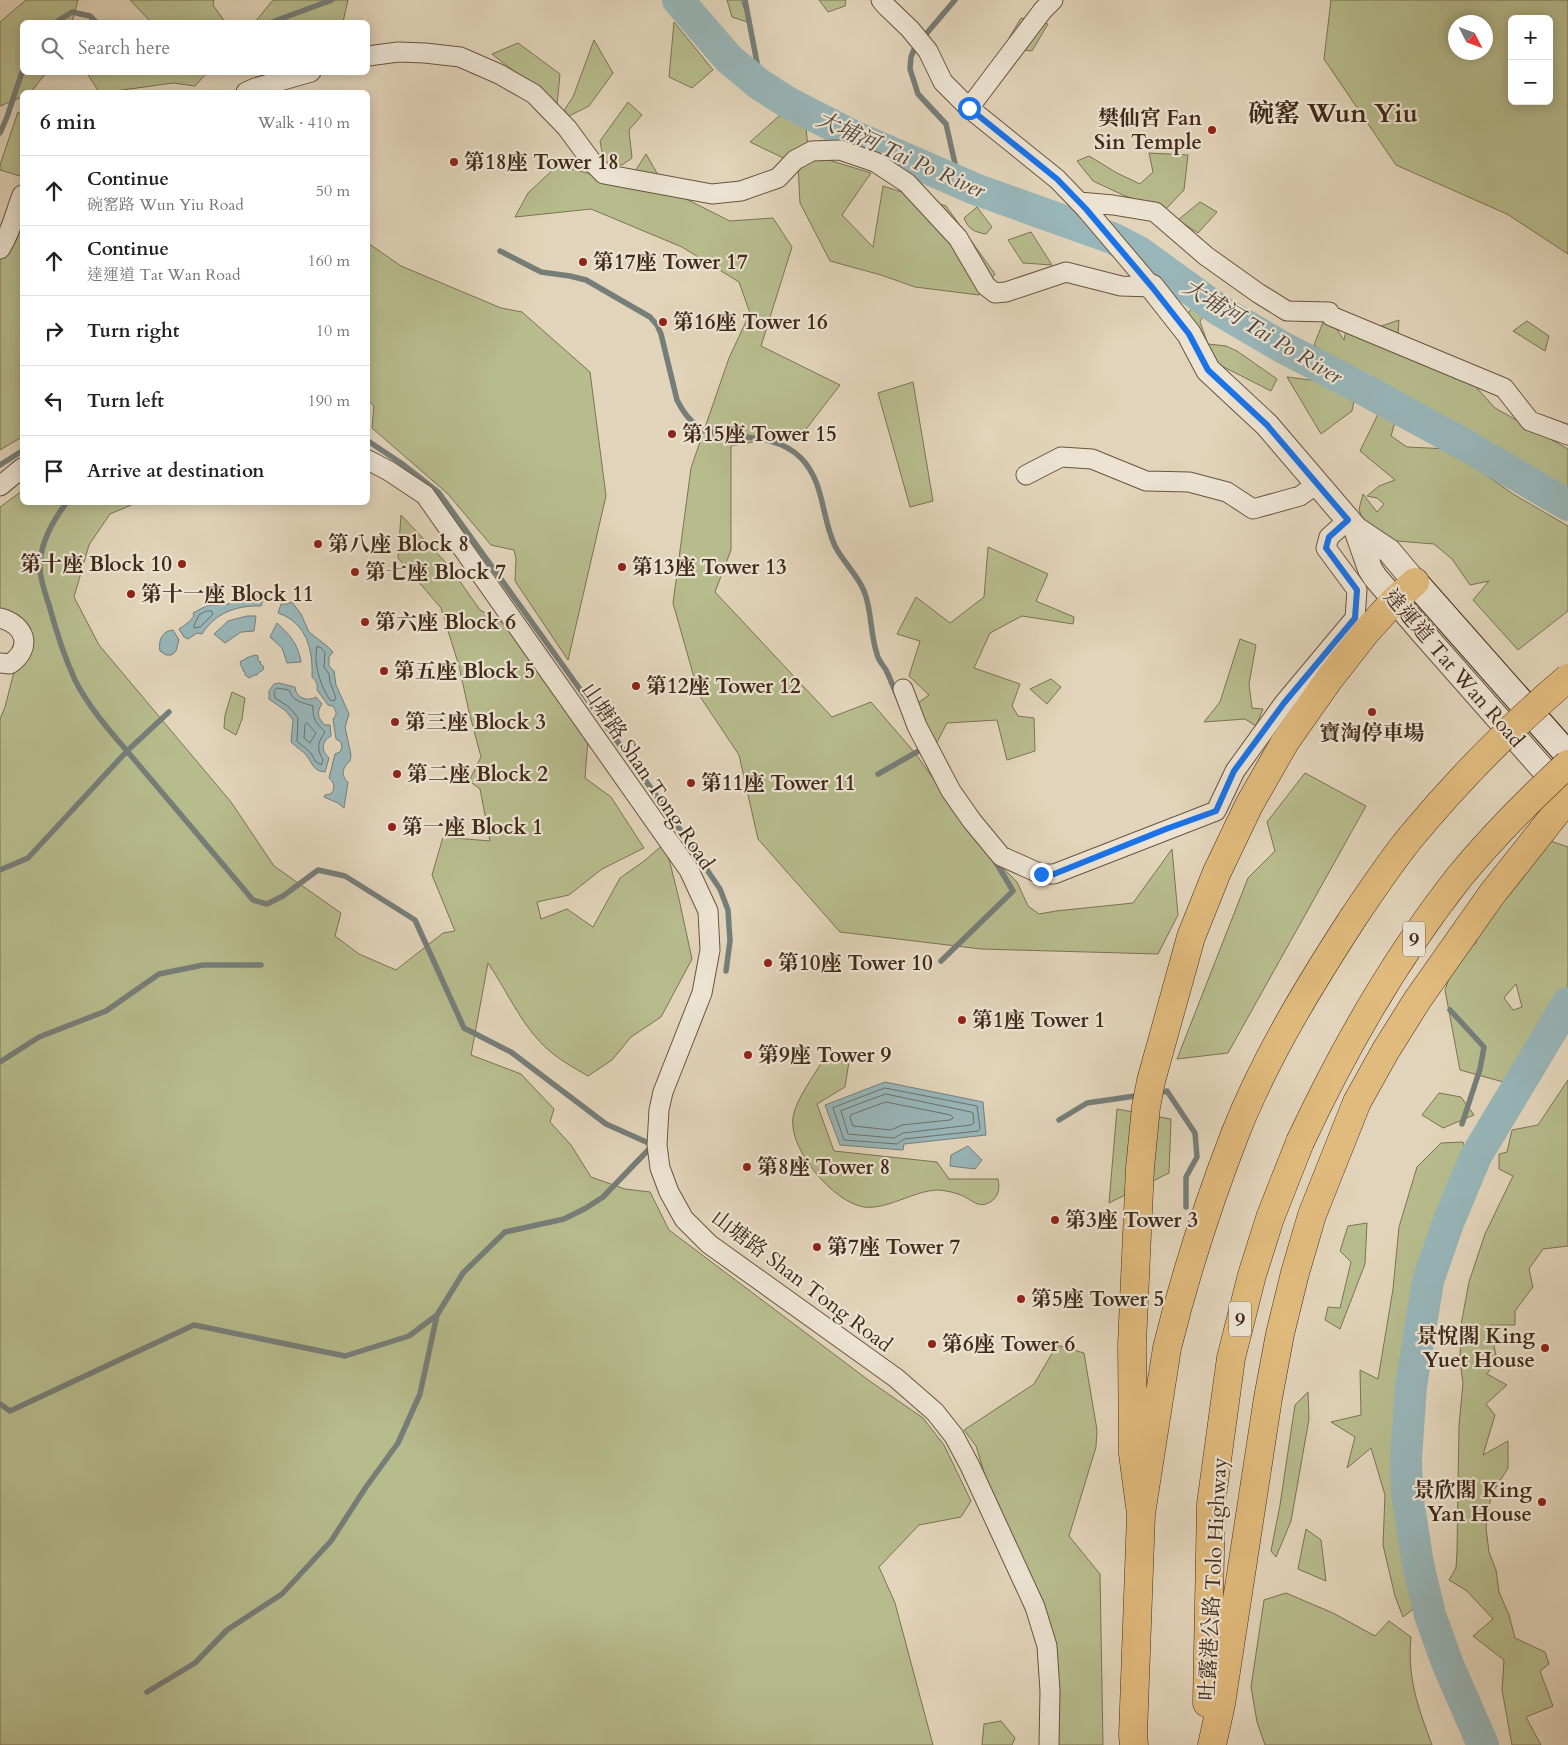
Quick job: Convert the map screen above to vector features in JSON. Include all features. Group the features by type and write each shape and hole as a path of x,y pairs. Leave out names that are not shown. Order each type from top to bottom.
{"highway":[{"path":"1141,1514 1133,1454 1132,1344 1140,1176 1149,1094 1191,937 1217,872 1249,805 1285,742 1330,678 1366,632 1395,600 1415,582"},
{"path":"1134,1745 1141,1514 1167,1348 1190,1262 1236,1133 1266,1068 1297,1009 1353,918 1410,838 1457,784 1505,735 1568,678"},
{"name":"吐露港公路 Tolo Highway","path":"1206,1745 1211,1504 1231,1358 1252,1275 1267,1227 1300,1142 1322,1096 1352,1039 1422,927 1461,875 1499,832 1568,764"},
{"path":"1212,1745 1221,1704 1268,1398 1280,1334 1312,1215 1357,1102 1390,1043 1486,901 1568,798"}],"main road":[{"name":"達運道 Tat Wan Road","path":"1415,582 1568,755"}],"street":[{"name":"達運道 Tat Wan Road","path":"881,0 910,29 928,51 943,82 969,108 1057,179 1152,287 1189,334 1208,370 1267,425 1352,524 1389,551 1415,582"},
{"path":"969,108 1043,10 1053,0"},
{"path":"370,56 398,52 460,57 499,74 534,94 567,128 592,162 604,174 712,194 741,191 778,178 795,160 812,152 840,150 876,162 908,183 958,238 986,286 995,293 1006,292 1066,272 1121,286 1152,287"},
{"path":"250,90 300,75"},
{"path":"0,249 9,236 20,200"},
{"path":"1082,206 1113,205 1155,212 1206,256 1258,293 1288,311 1329,312 1331,316 1504,388 1530,421 1568,435"},
{"path":"1026,474 1061,457 1092,459 1146,481 1189,482 1227,492 1253,509 1300,496 1317,484"},
{"name":"山塘路 Shan Tong Road","path":"370,461 389,471 425,495 689,870 708,911 710,950 702,993 663,1092 659,1110 657,1138 660,1168 669,1192 684,1219 709,1244 896,1378 935,1412 954,1436 970,1466 1037,1615 1047,1646 1050,1691 1049,1745"},
{"path":"0,486 20,470"},
{"name":"達運道 Tat Wan Road","path":"1352,524 1370,569 1568,798"},
{"path":"903,689 917,726 951,791 972,821 1001,856 1041,874 1054,874 1216,811 1234,771 1284,703 1355,618 1357,590 1326,548 1329,537 1352,524"},
{"path":"0,618 16,626 24,636 24,647 19,658 10,664 0,663"}],"green space":[{"path":"26,0 78,0 73,20 20,20 20,75 44,75 33,90 20,90 20,98 0,106 0,22"},
{"path":"130,0 214,0 213,5 224,20 149,20"},
{"path":"273,0 348,0 343,20 257,20"},
{"path":"727,0 741,0 750,23 732,17"},
{"path":"819,0 846,0 845,6 828,12"},
{"path":"1331,0 1568,0 1568,254 1507,214 1396,165 1324,59"},
{"path":"1021,18 1048,24 1032,51 1009,48 1009,38"},
{"path":"674,22 713,70 692,88 669,77"},
{"path":"594,40 613,73 589,106 565,118 565,109 573,97"},
{"path":"518,43 560,74 557,105 492,54"},
{"path":"88,75 205,75 195,86 173,83 122,90 98,90"},
{"path":"628,102 642,115 629,130 632,158 622,165 604,162 600,141"},
{"path":"18,112 20,114 20,176 0,170"},
{"path":"804,113 809,154 871,173 842,215 873,247 883,186 946,206 995,274 979,295 915,287 881,275 830,261 800,203 798,165 750,142 779,116"},
{"path":"1149,153 1188,155 1184,190 1165,210 1123,195 1093,181 1077,161 1089,156 1140,184 1153,172"},
{"path":"646,154 666,189 730,221 773,218 792,247 761,346 840,385 803,433 731,446 731,550 715,592 832,717 871,702 915,753 983,848 1017,882 1028,906 1039,914 1133,903 1172,849 1178,915 1158,954 981,949 840,932 758,839 739,755 699,695 673,603 691,468 729,358 750,313 739,282 682,247 591,209 515,217 528,193 558,165 627,184"},
{"path":"1200,202 1217,212 1198,233 1178,220"},
{"path":"977,207 992,227 986,234 972,229 967,225 964,218"},
{"path":"20,216 20,438 0,450 0,239"},
{"path":"1031,232 1052,265 1023,263 1008,240"},
{"path":"370,244 401,266 501,308 522,312 590,372 606,496 568,660 515,581 516,558 514,550 491,545 447,493 372,428 374,406 370,402"},
{"path":"1196,303 1205,312 1200,322 1208,344 1226,346 1237,351 1277,379 1271,391 1202,356 1183,320"},
{"path":"1399,320 1398,334 1459,366 1495,408 1568,449 1568,498 1397,395 1363,383 1314,345 1323,322 1331,321 1344,340 1346,330 1376,328"},
{"path":"1527,321 1549,336 1545,351 1513,331"},
{"path":"1287,377 1356,390 1352,411 1321,434"},
{"path":"913,382 933,501 910,507 878,393"},
{"path":"1382,406 1395,422 1391,436 1407,447 1449,449 1513,494 1568,526 1568,611 1518,650 1473,600 1489,581 1470,585 1452,559 1434,544 1384,540 1365,529 1359,509 1363,494 1377,512 1384,504 1377,498 1367,496 1379,486 1395,480 1360,451"},
{"path":"20,492 20,505 131,505 110,514 89,545 74,597 99,645 231,802 274,866 341,913 335,936 359,954 396,970 443,933 455,931 432,875 443,837 490,841 480,789 469,781 481,757 459,666 441,608 398,558 401,515 449,566 480,610 540,643 590,714 585,778 611,797 644,848 602,869 569,895 537,902 541,919 567,909 593,927 620,878 665,843 692,959 661,1017 631,1037 612,1060 588,1076 552,1053 542,1044 524,1022 488,963 471,1055 521,1074 554,1109 550,1122 571,1145 591,1177 625,1189 650,1192 669,1230 871,1382 923,1418 944,1445 971,1501 961,1517 919,1525 879,1567 895,1603 933,1745 0,1745 0,719 14,672 31,652 0,613 0,507"},
{"path":"988,547 1048,574 1036,601 1074,617 1073,624 1022,616 990,633 974,668 1020,684 1012,706 1018,716 1034,718 1035,751 1007,760 997,720 947,723 934,748 907,711 929,695 909,676 920,641 897,634 916,597 950,623 984,597"},
{"path":"1240,639 1256,645 1249,684 1252,708 1263,709 1256,726 1245,719 1204,722 1220,702"},
{"path":"1051,679 1061,687 1047,704 1030,689"},
{"path":"232,692 245,698 242,719 236,735 224,728 225,715"},
{"path":"1305,773 1366,806 1228,1053 1177,1059 1248,878 1275,851 1267,822"},
{"path":"1539,837 1568,847 1568,985 1507,1083 1460,1070 1445,990 1456,958 1476,943 1482,905","holes":["1516,984 1522,1007 1513,1010 1504,998"]},
{"path":"823,1060 849,1062 845,1087 817,1104 834,1151 937,1162 949,1179 998,1179 999,1189 995,1198 982,1205 957,1194 937,1190 928,1191 882,1206 864,1207 852,1203 839,1195 815,1172 805,1158 793,1130 793,1117 798,1103"},
{"path":"1568,1080 1568,1246 1543,1249 1529,1269 1533,1287 1515,1311 1515,1325 1490,1325 1497,1361 1487,1374 1507,1385 1486,1404 1495,1415 1483,1455 1508,1441 1508,1468 1491,1495 1486,1528 1489,1552 1496,1570 1499,1592 1509,1615 1515,1638 1545,1652 1549,1664 1540,1671 1553,1706 1526,1717 1541,1745 1512,1745 1502,1690 1504,1660 1473,1636 1493,1619 1467,1591 1449,1580 1456,1568 1457,1551 1459,1426 1463,1383 1460,1361 1461,1325 1469,1282 1485,1234 1513,1176 1499,1169 1499,1154 1507,1152 1512,1130 1538,1125"},
{"path":"1439,1093 1461,1097 1474,1115 1443,1128 1422,1115"},
{"path":"1117,1109 1171,1119 1169,1173 1109,1203"},
{"path":"1463,1142 1468,1159 1425,1265 1403,1390 1398,1461 1404,1548 1414,1584 1416,1600 1412,1610 1403,1617 1395,1596 1383,1545 1385,1495 1371,1448 1347,1468 1355,1437 1331,1422 1361,1415 1360,1370 1378,1379 1393,1289 1399,1227 1417,1167 1441,1143"},
{"path":"1367,1223 1365,1264 1340,1329 1325,1320 1328,1307 1340,1308 1351,1262 1340,1251 1348,1226"},
{"path":"1057,1345 1084,1353 1097,1430 1096,1447 1069,1536 1100,1574 1103,1745 1055,1745 1058,1684 996,1511 976,1446 964,1430 1034,1384"},
{"path":"1308,1392 1309,1419 1291,1521 1276,1557 1271,1551 1295,1405"},
{"path":"1306,1529 1321,1540 1326,1581 1298,1569"},
{"path":"1286,1593 1333,1613 1375,1636 1389,1621 1411,1637 1412,1679 1418,1705 1432,1745 1265,1745 1257,1722 1251,1687 1264,1600"},
{"path":"1001,1721 1015,1738 1012,1745 982,1745 984,1724"}],"water":[{"path":"254,591 258,596 264,598 261,606 243,607 227,612 213,621 202,634 197,633 188,639 184,637 179,629 189,622 194,616 193,613 206,606 229,604 238,597"},
{"path":"292,602 301,614 309,632 333,652 329,657 329,666 334,671 336,685 349,714 345,727 351,755 350,761 343,771 344,777 348,782 344,808 324,797 331,794 334,789 333,783 329,778 335,754 340,752 342,747 341,742 336,739 333,719 336,716 336,711 333,706 328,705 317,690 316,683 312,677 311,657 306,639 296,623 278,613 281,604"},
{"path":"247,616 256,616 254,631 241,632 225,643 214,634 228,621"},
{"path":"277,623 293,640 301,662 287,663 282,648 270,637"},
{"path":"173,630 179,640 176,651 172,655 166,655 160,651 160,640 166,632"},
{"path":"258,656 258,661 264,667 257,675 249,678 245,675 240,664 246,658"},
{"path":"279,683 295,687 297,694 302,698 316,697 322,704 319,715 325,725 330,725 331,736 325,741 323,746 329,758 325,772 316,769 305,754 291,742 293,720 286,711 269,699 269,691 274,684"},
{"path":"885,1082 983,1102 986,1135 904,1144 903,1150 840,1145 825,1105"},
{"path":"968,1146 982,1160 975,1169 950,1166 951,1155"}],"waterway":[{"path":"277,20 332,0"},
{"name":"大埔河 Tai Po River","path":"678,0 729,59 759,84 787,102 853,136 975,189 1112,238 1139,252 1219,310 1282,347 1458,441 1568,505"},
{"path":"745,0 758,68 759,84"},
{"path":"955,0 915,47 911,57 910,69 918,94 946,124 959,181"},
{"path":"59,20 72,12 90,16 94,20"},
{"path":"0,133 21,75"},
{"path":"500,251 541,272 586,280 650,317 657,325 661,334 677,400 694,424 704,430 716,433 757,438 776,443 785,446 801,458 809,468 819,489 835,546 858,579 867,598 873,638 879,660 886,670 897,695"},
{"path":"370,442 401,463 439,493 666,809 720,889 728,910 730,941 726,971"},
{"path":"0,465 20,452"},
{"path":"65,505 53,523 43,547 40,574 57,634 80,690 127,751 169,712"},
{"path":"878,774 924,748"},
{"path":"0,870 28,858 127,751 253,900 267,904 283,896 318,870 345,876 415,920 464,1028 511,1052 606,1124 653,1145 603,1197 586,1208 564,1219 505,1232 463,1273 437,1315 409,1336 345,1356 194,1325 10,1411 0,1404"},
{"path":"941,961 1013,891 994,859"},
{"path":"0,1062 39,1037 106,1011 159,974 203,965 261,965"},
{"name":"大埔河 Tai Po River","path":"1483,1745 1448,1665 1430,1615 1418,1564 1407,1494 1406,1459 1411,1386 1428,1281 1448,1223 1476,1156 1568,1003"},
{"path":"1450,1010 1484,1047 1480,1069 1462,1124"},
{"path":"1156,1093 1167,1091 1195,1133 1197,1157 1186,1177 1186,1207"},
{"path":"1059,1120 1087,1103 1142,1095"},
{"path":"147,1692 195,1663 227,1630 282,1594 331,1541 366,1487 398,1443 420,1394 437,1315"}],"place":[{"name":"樊仙宮 Fan Sin Temple","path":"1212,130"},
{"name":"第18座 Tower 18","path":"454,162"},
{"name":"第17座 Tower 17","path":"583,262"},
{"name":"第16座 Tower 16","path":"663,322"},
{"name":"第15座 Tower 15","path":"672,434"},
{"name":"第八座 Block 8","path":"318,544"},
{"name":"第十座 Block 10","path":"182,564"},
{"name":"第13座 Tower 13","path":"622,567"},
{"name":"第七座 Block 7","path":"355,572"},
{"name":"第十一座 Block 11","path":"131,594"},
{"name":"第六座 Block 6","path":"365,622"},
{"name":"第五座 Block 5","path":"384,671"},
{"name":"第12座 Tower 12","path":"636,686"},
{"name":"寶淘停車場","path":"1372,712"},
{"name":"第三座 Block 3","path":"395,722"},
{"name":"第二座 Block 2","path":"397,774"},
{"name":"第11座 Tower 11","path":"691,783"},
{"name":"第一座 Block 1","path":"392,827"},
{"name":"第10座 Tower 10","path":"768,963"},
{"name":"第1座 Tower 1","path":"962,1020"},
{"name":"第9座 Tower 9","path":"748,1055"},
{"name":"第8座 Tower 8","path":"747,1167"},
{"name":"第3座 Tower 3","path":"1055,1220"},
{"name":"第7座 Tower 7","path":"817,1247"},
{"name":"第5座 Tower 5","path":"1021,1299"},
{"name":"第6座 Tower 6","path":"932,1344"},
{"name":"景悅閣 King Yuet House","path":"1545,1348"},
{"name":"景欣閣 King Yan House","path":"1542,1502"}],"district":[{"name":"碗窰 Wun Yiu","path":"1333,113"}],"route":[{"path":"969,108 1057,179 1086,209 1189,334 1208,370 1267,425 1348,520 1329,537 1326,548 1357,590 1355,618 1284,703 1234,771 1216,811 1054,874 1041,874"}]}
